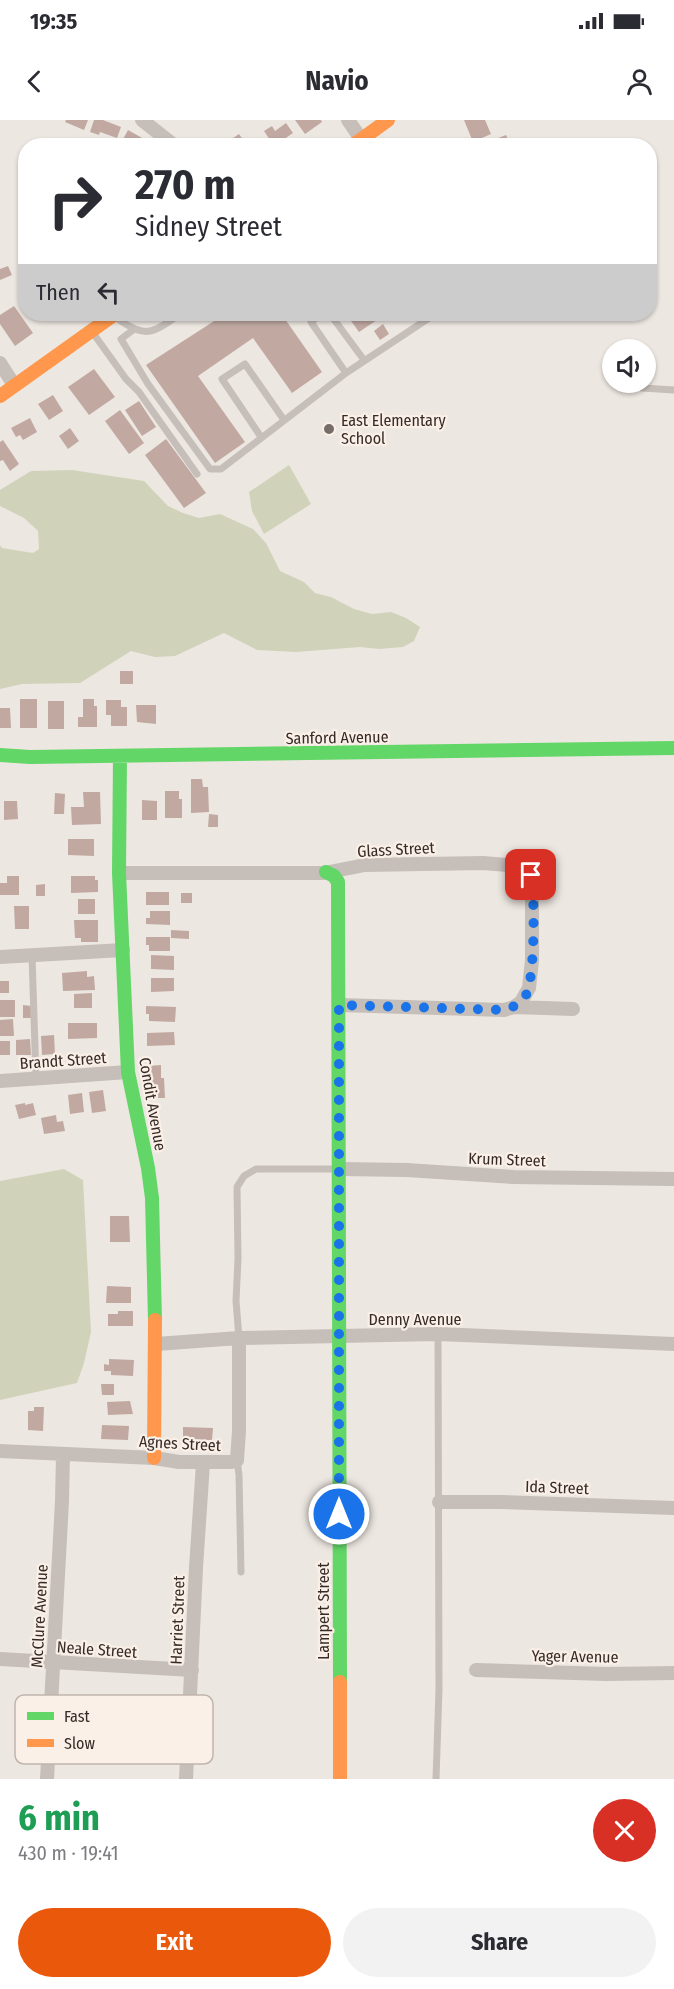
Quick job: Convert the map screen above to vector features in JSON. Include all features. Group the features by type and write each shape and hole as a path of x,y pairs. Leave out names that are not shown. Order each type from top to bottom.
{"street":[{"path":"142,120 165,138"},
{"path":"348,120 355,138"},
{"path":"363,138 388,120"},
{"path":"0,396 104,321"},
{"path":"0,363 14,385"},
{"name":"Sanford Avenue","path":"0,755 30,757 674,748"},
{"name":"Condit Avenue","path":"120,756 119,873 128,1072 152,1198 156,1344 154,1458"},
{"name":"Glass Street","path":"119,873 326,872 365,865 426,863 483,863 527,869 532,881 532,960 529,988 521,1002 514,1007"},
{"name":"Lampert Street","path":"326,872 334,876 338,882 340,1779"},
{"path":"0,957 123,950"},
{"path":"339,1005 504,1010 514,1007 573,1008"},
{"name":"Brandt Street","path":"0,1081 128,1072"},
{"name":"Krum Street","path":"340,1169 408,1170 513,1177 674,1179"},
{"name":"Denny Avenue","path":"156,1344 239,1338 438,1334 674,1344"},
{"name":"Agnes Street","path":"0,1451 154,1458 202,1463 237,1460 240,1431 239,1338"},
{"name":"McClure Avenue","path":"51,1695 63,1455"},
{"name":"Harriet Street","path":"191,1695 202,1463"},
{"name":"Ida Street","path":"439,1502 674,1508"},
{"name":"Neale Street","path":"0,1659 192,1670"},
{"name":"Yager Avenue","path":"476,1670 606,1674 674,1673"},
{"name":"McClure Avenue","path":"47,1779 48,1764"},
{"name":"Harriet Street","path":"186,1779 187,1764"}],"lane":[{"path":"122,321 133,330 144,332 157,330 170,321"},
{"path":"312,321 310,322 346,373"},
{"path":"335,321 364,360"},
{"path":"133,330 121,339 148,384 210,469 221,469 346,373 424,321"},
{"path":"92,330 126,379 145,399 197,474"},
{"path":"261,437 222,379 245,364 284,420"},
{"path":"656,389 674,390"},
{"path":"32,955 36,1079"},
{"path":"239,1338 236,1301 237,1187 244,1176 256,1169 340,1169"},
{"path":"436,1779 439,1689 438,1334"},
{"path":"237,1460 241,1572"}],"green space":[{"path":"289,465 311,504 264,534 252,511 249,492"},
{"path":"72,470 144,481 168,506 183,513 199,518 220,514 253,529 266,543 280,571 304,582 315,593 331,597 354,609 372,614 391,612 406,618 420,627 414,641 403,647 379,649 360,647 296,652 257,650 224,633 175,656 155,657 131,651 80,683 22,684 0,689 0,545 2,548 33,553 39,549 38,531 24,518 0,506 0,490 31,471"},
{"path":"64,1169 83,1180 91,1332 84,1363 77,1383 0,1400 0,1181"}],"building":[{"path":"66,120 88,120 84,130 65,122"},
{"path":"94,120 103,120 121,127 117,138 100,132 99,135 90,132"},
{"path":"295,120 321,120 322,122 305,134"},
{"path":"464,120 485,120 491,134 482,138 471,138"},
{"path":"286,123 293,133 286,138 269,138 264,131 272,126 275,131"},
{"path":"128,130 142,138 124,138"},
{"path":"8,266 12,275 0,280 0,269"},
{"path":"14,306 18,312 18,321 25,321 33,333 15,346 0,324 0,315"},
{"name":"East Elementary School","path":"214,321 286,321 322,372 292,393 253,338 198,376 245,442 215,463 146,365"},
{"path":"351,321 376,321 359,332"},
{"path":"383,324 389,334 380,340 374,331"},
{"path":"94,369 115,397 89,415 68,387"},
{"path":"53,395 63,411 49,420 38,404"},
{"path":"139,401 156,427 142,436 125,410"},
{"path":"120,410 144,443 129,454 105,421"},
{"path":"30,418 37,432 23,440 20,435 16,437 11,428"},
{"path":"70,428 79,441 68,449 59,436"},
{"path":"166,439 206,493 184,508 145,455"},
{"path":"3,440 19,464 10,471 3,460 0,461 0,442"},
{"path":"120,671 133,671 133,684 120,684"},
{"path":"20,699 37,699 37,728 20,728"},
{"path":"83,699 94,699 94,706 97,706 97,727 78,727 78,717 83,717"},
{"path":"106,700 121,700 121,707 127,707 127,726 111,726 111,715 106,715"},
{"path":"48,701 64,701 64,729 48,729"},
{"path":"136,705 156,705 156,724 137,722"},
{"path":"0,708 10,708 11,728 0,728"},
{"path":"191,779 202,779 203,787 208,787 209,812 191,813"},
{"path":"165,791 179,791 179,799 182,799 182,818 165,818"},
{"path":"83,792 100,792 101,824 72,825 71,807 84,807"},
{"path":"55,793 65,794 64,814 54,814"},
{"path":"142,800 157,801 157,820 142,820"},
{"path":"4,801 17,801 18,819 4,820"},
{"path":"209,814 218,815 218,827 208,827"},
{"path":"68,839 94,839 94,856 68,855"},
{"path":"7,876 19,876 19,895 0,895 0,883 7,883"},
{"path":"71,876 95,876 95,880 98,880 98,892 71,893"},
{"path":"45,884 45,896 36,896 36,885"},
{"path":"146,892 169,892 169,905 146,905"},
{"path":"181,893 192,893 192,903 181,903"},
{"path":"78,899 95,899 95,914 78,914"},
{"path":"14,906 29,906 29,929 15,929"},
{"path":"150,911 170,911 170,925 146,924 146,918 150,918"},
{"path":"74,920 98,920 98,942 81,942 81,938 75,938"},
{"path":"171,930 189,931 189,939 171,938"},
{"path":"146,937 170,937 170,951 149,951"},
{"path":"151,955 174,956 174,970 151,969"},
{"path":"87,971 87,977 94,976 95,990 63,991 62,973"},
{"path":"151,978 174,978 174,991 151,992"},
{"path":"0,981 9,981 9,993 0,993"},
{"path":"92,993 92,1008 74,1008 74,994"},
{"path":"0,1000 15,1000 15,1017 0,1017"},
{"path":"23,1005 31,1006 31,1018 23,1018"},
{"path":"146,1006 176,1007 175,1022 149,1021"},
{"path":"13,1019 14,1036 0,1036 0,1020"},
{"path":"68,1023 97,1023 97,1038 68,1039"},
{"path":"174,1032 175,1045 147,1046 147,1033"},
{"path":"54,1035 55,1054 42,1055 41,1036"},
{"path":"30,1039 31,1055 16,1055 16,1040"},
{"path":"0,1041 10,1041 10,1055 0,1055"},
{"path":"161,1065 165,1098 149,1098 148,1066"},
{"path":"103,1090 106,1111 92,1113 89,1092"},
{"path":"82,1093 84,1112 70,1114 68,1095"},
{"path":"25,1103 25,1105 33,1103 36,1115 19,1119 15,1105"},
{"path":"56,1115 57,1122 63,1121 65,1131 44,1134 41,1118"},
{"path":"110,1216 129,1216 130,1242 110,1242"},
{"path":"107,1286 131,1287 131,1303 106,1303"},
{"path":"118,1311 133,1311 133,1326 108,1326 108,1314 118,1314"},
{"path":"109,1359 134,1360 133,1376 111,1375 111,1371 104,1371 104,1364 109,1365"},
{"path":"101,1384 114,1384 114,1395 102,1395"},
{"path":"130,1401 133,1414 108,1415 107,1402"},
{"path":"34,1407 44,1407 43,1431 28,1430 28,1411 34,1411"},
{"path":"102,1425 129,1426 128,1440 101,1439"},
{"path":"183,1427 213,1428 212,1440 206,1440 206,1445 183,1445"}],"traffic: fast":[{"path":"0,755 30,757 674,748"},
{"path":"120,756 119,873 128,1072 152,1198 155,1320"},
{"path":"326,872 334,876 338,882 340,1682"}],"traffic: slow":[{"path":"363,138 388,120"},
{"path":"0,396 105,321"},
{"path":"154,1458 155,1320"},
{"path":"340,1682 340,1779"}],"place":[{"name":"East Elementary School","path":"329,429"}],"route":[{"path":"339,1514 339,1005 504,1010 514,1007 521,1002 529,988 533,915 531,875"}]}
